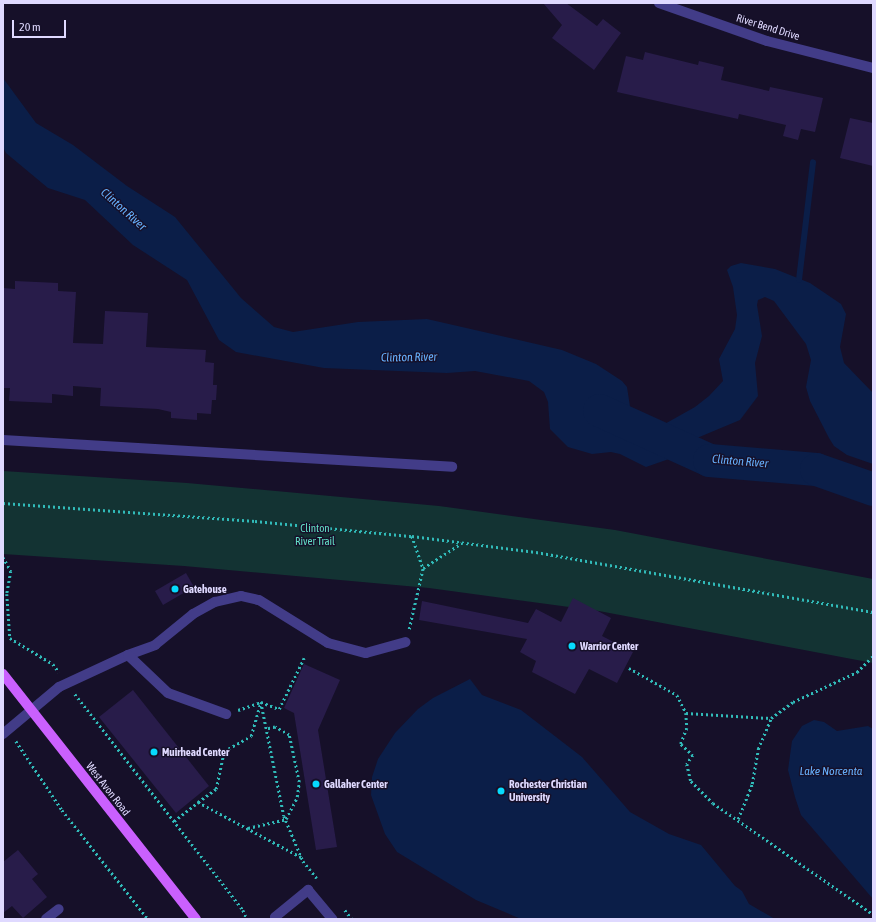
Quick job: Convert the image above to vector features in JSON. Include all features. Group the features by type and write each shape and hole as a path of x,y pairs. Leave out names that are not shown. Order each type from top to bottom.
{"main road":[{"name":"West Avon Road","path":"3,674 196,919"}],"street":[{"name":"River Bend Drive","path":"659,3 767,41 873,68"},
{"path":"3,440 452,467"},
{"path":"6,731 30,710 67,683 128,655 155,645 193,614 215,602 241,596 259,600 328,643 366,653 406,642"},
{"path":"128,655 168,694 226,714"},
{"path":"276,919 275,917 308,890 332,919"},
{"path":"46,919 59,909"}],"path":[{"path":"3,503 255,521 462,542 544,553 873,612"},
{"path":"406,642 423,568 412,536"},
{"path":"423,568 462,542"},
{"path":"3,557 11,571 7,594 10,638 53,664 243,910 247,919"},
{"path":"738,819 752,784 758,749 771,718 793,702 857,672 873,656"},
{"path":"226,714 261,702 279,709 304,658"},
{"path":"629,668 677,695 686,713 687,728 681,744 693,755 687,764 691,781 713,803 873,914"},
{"path":"174,821 216,789 224,751 251,736 261,702"},
{"path":"261,702 286,819 301,857 322,884"},
{"path":"686,713 771,718"},
{"path":"267,729 275,727 284,730 293,744 300,782 297,797 286,819"},
{"path":"6,731 62,810 148,919"},
{"path":"198,802 301,857"},
{"path":"248,828 286,819"},
{"path":"342,908 352,919"}],"green space":[{"name":"Clinton River Trail","path":"3,471 187,483 439,506 615,530 873,579 873,663 599,611 429,588 184,566 3,554"}],"water":[{"path":"3,78 36,123 73,145 127,186 175,217 241,298 274,327 293,332 358,322 427,319 562,350 596,364 622,381 627,387 631,413 641,432 645,435 695,407 709,396 723,381 719,359 735,329 737,315 733,287 727,270 731,266 741,263 775,269 810,283 841,304 846,314 840,347 844,363 873,393 873,464 847,455 834,446 810,401 806,387 811,360 806,344 774,301 765,297 758,300 757,305 762,336 755,363 758,396 740,420 697,438 669,459 646,467 620,454 611,452 592,454 568,447 550,429 548,402 544,392 529,381 475,371 447,373 324,368 236,352 219,340 187,280 133,245 85,200 48,188 6,153 3,147"},
{"path":"470,679 482,695 521,710 582,757 630,812 669,834 701,845 735,886 742,891 749,904 775,919 521,919 476,900 397,852 385,834 371,795 372,777 378,759 395,733 418,709 433,698"},
{"name":"Lake Norcenta","path":"814,720 824,722 837,731 868,726 873,729 873,899 801,815 795,797 788,770 792,741 802,726"}],"building":[{"path":"543,3 566,3 597,26 603,19 621,33 594,70 552,38 562,25"},
{"path":"645,52 698,65 699,61 724,67 721,80 769,91 770,87 823,98 815,132 801,129 798,140 783,136 786,125 739,114 738,119 617,92 626,56 643,60"},
{"path":"850,118 873,123 873,166 840,158"},
{"path":"15,281 58,283 58,291 76,292 73,343 103,344 105,311 148,313 146,347 206,350 205,362 214,363 213,385 217,385 216,400 212,400 211,414 197,413 197,420 171,418 171,412 158,409 100,406 101,388 73,386 73,396 52,394 52,403 9,401 10,388 3,388 3,288 15,289"},
{"name":"Gatehouse","path":"186,573 194,587 163,605 155,591"},
{"name":"Warrior Center","path":"573,598 611,618 602,636 633,652 617,683 589,669 575,694 532,672 536,661 520,652 527,639 419,620 422,601 528,623 536,609 561,622"},
{"name":"Gallaher Center","path":"304,664 340,680 318,730 337,847 316,850 294,713 284,708"},
{"name":"Muirhead Center","path":"133,690 209,786 176,813 99,717"},
{"path":"18,850 38,874 32,879 47,897 23,918 12,906 3,913 3,862"}],"waterway":[{"path":"799,280 813,163"},
{"name":"Clinton River","path":"599,410 709,460 816,469 873,489"}],"place":[{"name":"Gatehouse","path":"175,589"},
{"name":"Warrior Center","path":"572,646"},
{"name":"Muirhead Center","path":"154,752"},
{"name":"Gallaher Center","path":"316,784"},
{"name":"Rochester Christian University","path":"501,791"}]}
